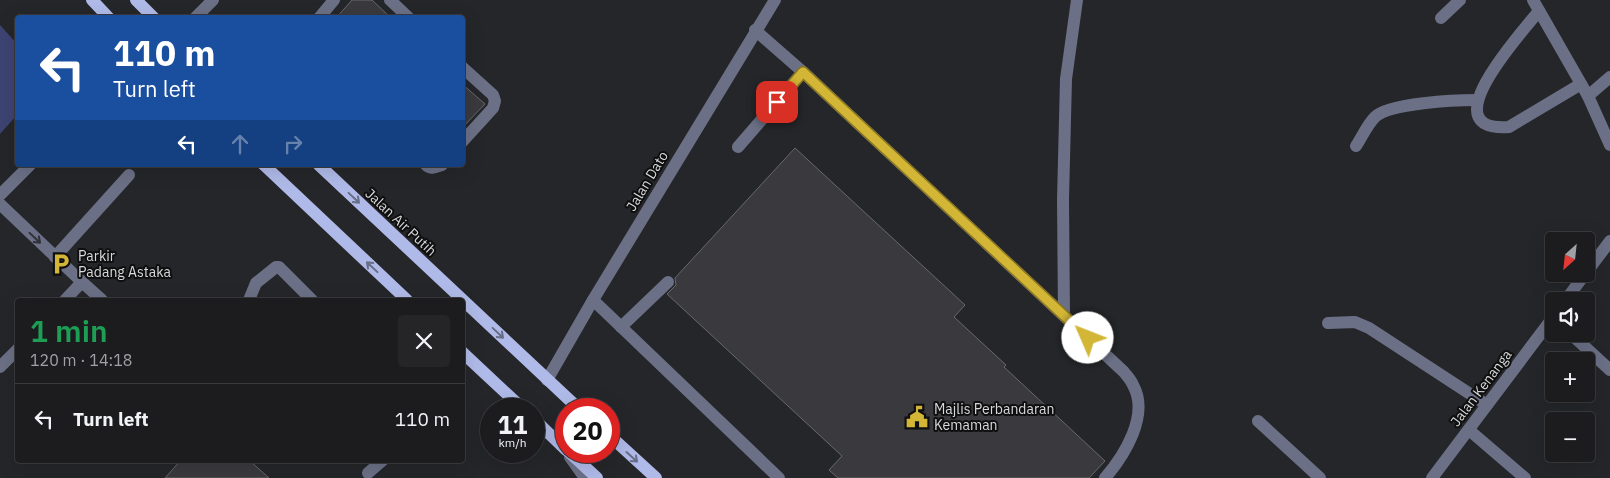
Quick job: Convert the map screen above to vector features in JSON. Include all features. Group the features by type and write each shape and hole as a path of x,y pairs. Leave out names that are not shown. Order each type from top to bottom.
{"main road":[{"path":"92,0 106,15"},
{"path":"136,0 151,15"},
{"path":"266,167 405,298"},
{"name":"Jalan Air Putih","path":"321,167 460,298"},
{"name":"Jalan Air Putih","path":"465,303 567,398"},
{"path":"465,355 511,398"},
{"path":"545,430 555,439"},
{"path":"620,445 656,478"},
{"path":"580,463 597,478"}],"street":[{"path":"198,15 213,0"},
{"path":"322,15 334,0"},
{"path":"390,0 406,15"},
{"name":"Jalan Dato","path":"547,380 755,30 775,0"},
{"path":"1064,314 1063,200 1066,78 1077,0"},
{"path":"1441,18 1460,0"},
{"path":"1581,84 1509,127 1497,128 1484,125 1478,117 1477,100 1484,84 1536,5 1588,96 1610,145"},
{"path":"755,30 803,72 1124,372 1134,385 1139,403 1132,436 1123,454 1104,478"},
{"path":"465,70 493,95 494,101 493,108 465,139"},
{"path":"738,147 803,72"},
{"path":"1588,96 1610,77"},
{"path":"1356,146 1375,116 1386,110 1440,100 1477,100"},
{"path":"0,195 28,167"},
{"path":"56,257 129,175"},
{"path":"0,204 100,298"},
{"path":"1595,261 1610,241"},
{"path":"250,298 256,282 276,267 279,267 310,298"},
{"path":"67,298 82,282"},
{"path":"621,327 668,282"},
{"path":"593,300 780,478"},
{"path":"1328,323 1355,322 1369,328 1487,405"},
{"name":"Jalan Kenanga","path":"1432,478 1545,329"},
{"path":"1580,342 1610,370"},
{"path":"0,367 15,352"},
{"path":"1258,421 1320,478"},
{"path":"1468,430 1525,478"},
{"path":"369,475 380,463"},
{"path":"575,463 585,478"}],"shaded area":[{"path":"0,25 15,42 15,117 0,134"}],"building":[{"path":"352,0 372,0 388,15 339,15"},
{"path":"465,87 485,104 465,125"},
{"path":"795,148 965,305 954,317 1006,365 1004,367 1105,461 1089,478 838,478 829,470 842,456 667,294 676,285 675,278"},
{"path":"178,463 252,463 269,478 165,478"}],"place":[{"name":"Parkir Padang Astaka","path":"61,264"},
{"name":"Majlis Perbandaran Kemaman","path":"917,417"}],"route":[{"path":"777,102 803,72 1088,338"}]}
